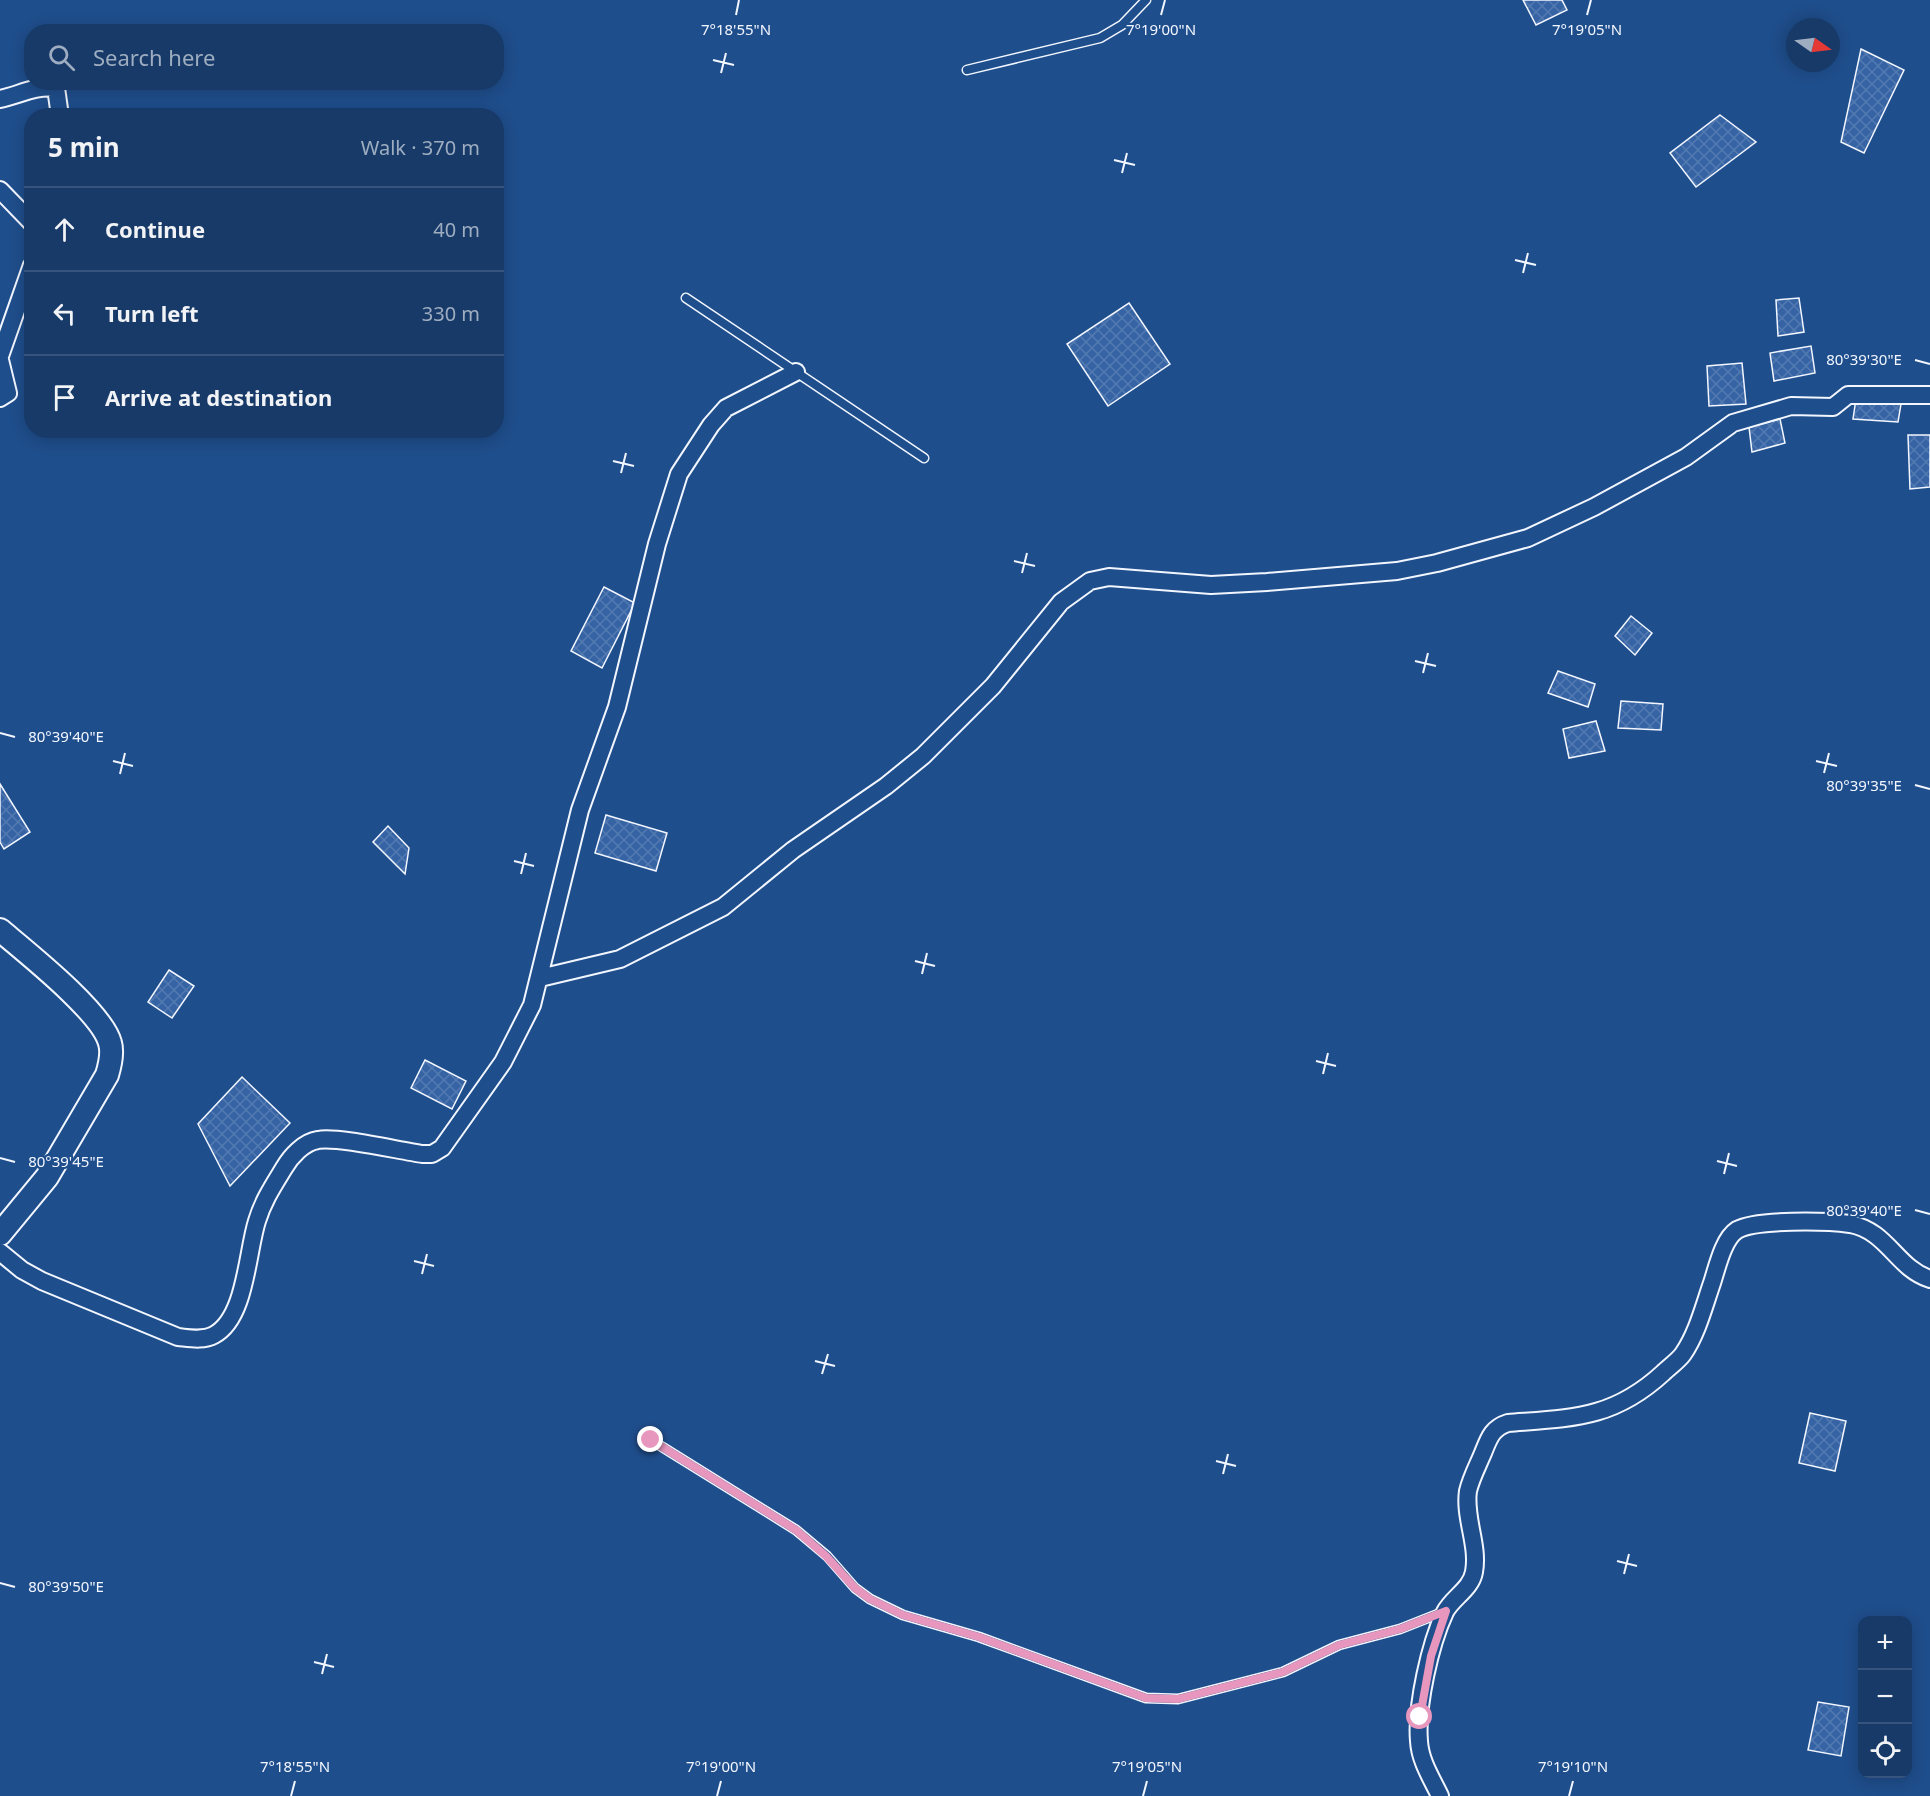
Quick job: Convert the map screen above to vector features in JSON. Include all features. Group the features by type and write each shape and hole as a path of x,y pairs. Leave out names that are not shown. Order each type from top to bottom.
{"street":[{"path":"0,99 29,90"},
{"path":"56,90 59,108"},
{"path":"0,190 24,215"},
{"path":"0,398 8,393 0,358 24,288"},
{"path":"0,1252 22,1270 42,1281 178,1337 198,1339 214,1335 226,1324 239,1300 256,1223 265,1198 288,1162 306,1144 324,1139 423,1154 432,1154 442,1148 503,1062 521,1030 540,978 580,810 620,696 657,544 679,474 711,424 726,408 796,372"},
{"path":"540,978 620,959 692,925 723,907 793,850 886,786 923,756 993,686 1061,602 1090,582 1109,577 1211,585 1267,582 1397,571 1437,563 1528,538 1594,507 1686,457 1733,423 1761,413 1791,406 1833,407 1848,395 1930,395"},
{"path":"0,930 47,968 102,1026 111,1043 111,1059 107,1075 46,1177 0,1234"},
{"path":"1440,1796 1426,1767 1419,1742 1426,1682 1446,1611 1473,1576 1476,1559 1468,1511 1468,1490 1490,1434 1508,1423 1572,1418 1617,1407 1648,1387 1683,1354 1698,1324 1727,1243 1736,1231 1750,1226 1809,1221 1851,1224 1878,1234 1917,1275 1930,1279"}],"lane":[{"path":"967,70 1100,38 1122,25 1146,0"},
{"path":"686,298 924,458"},
{"path":"651,1440 796,1530 826,1556 855,1588 870,1599 903,1615 979,1637 1140,1697 1178,1699 1276,1674 1339,1645 1400,1629 1446,1611"}],"building":[{"path":"1523,0 1562,0 1567,10 1536,25"},
{"path":"1861,49 1904,70 1864,153 1841,142"},
{"path":"1720,115 1756,142 1696,187 1670,153"},
{"path":"1799,298 1804,332 1778,336 1776,300"},
{"path":"1129,303 1170,364 1108,406 1067,344"},
{"path":"1811,346 1815,373 1774,381 1770,353"},
{"path":"1742,363 1746,404 1709,406 1707,366"},
{"path":"1856,399 1901,404 1898,422 1853,419"},
{"path":"1780,419 1785,443 1752,452 1749,427"},
{"path":"1908,435 1930,435 1930,487 1910,489"},
{"path":"604,587 635,603 602,668 571,651"},
{"path":"1631,616 1652,633 1635,655 1615,636"},
{"path":"1558,671 1595,684 1588,707 1548,693"},
{"path":"1621,701 1663,704 1661,730 1618,728"},
{"path":"1596,721 1605,751 1569,758 1563,729"},
{"path":"0,784 30,832 4,849 0,842"},
{"path":"606,815 667,833 656,871 595,853"},
{"path":"388,826 409,848 405,874 373,842"},
{"path":"169,970 194,986 172,1018 148,1002"},
{"path":"425,1060 466,1081 452,1109 411,1088"},
{"path":"242,1077 290,1123 230,1186 198,1124"},
{"path":"1810,1413 1846,1421 1835,1471 1799,1463"},
{"path":"1818,1702 1849,1707 1841,1756 1808,1750"}],"route":[{"path":"651,1440 777,1516 812,1542 855,1588 870,1599 903,1615 979,1637 1146,1698 1178,1699 1283,1672 1339,1645 1400,1629 1446,1611 1431,1656 1420,1717"}]}
